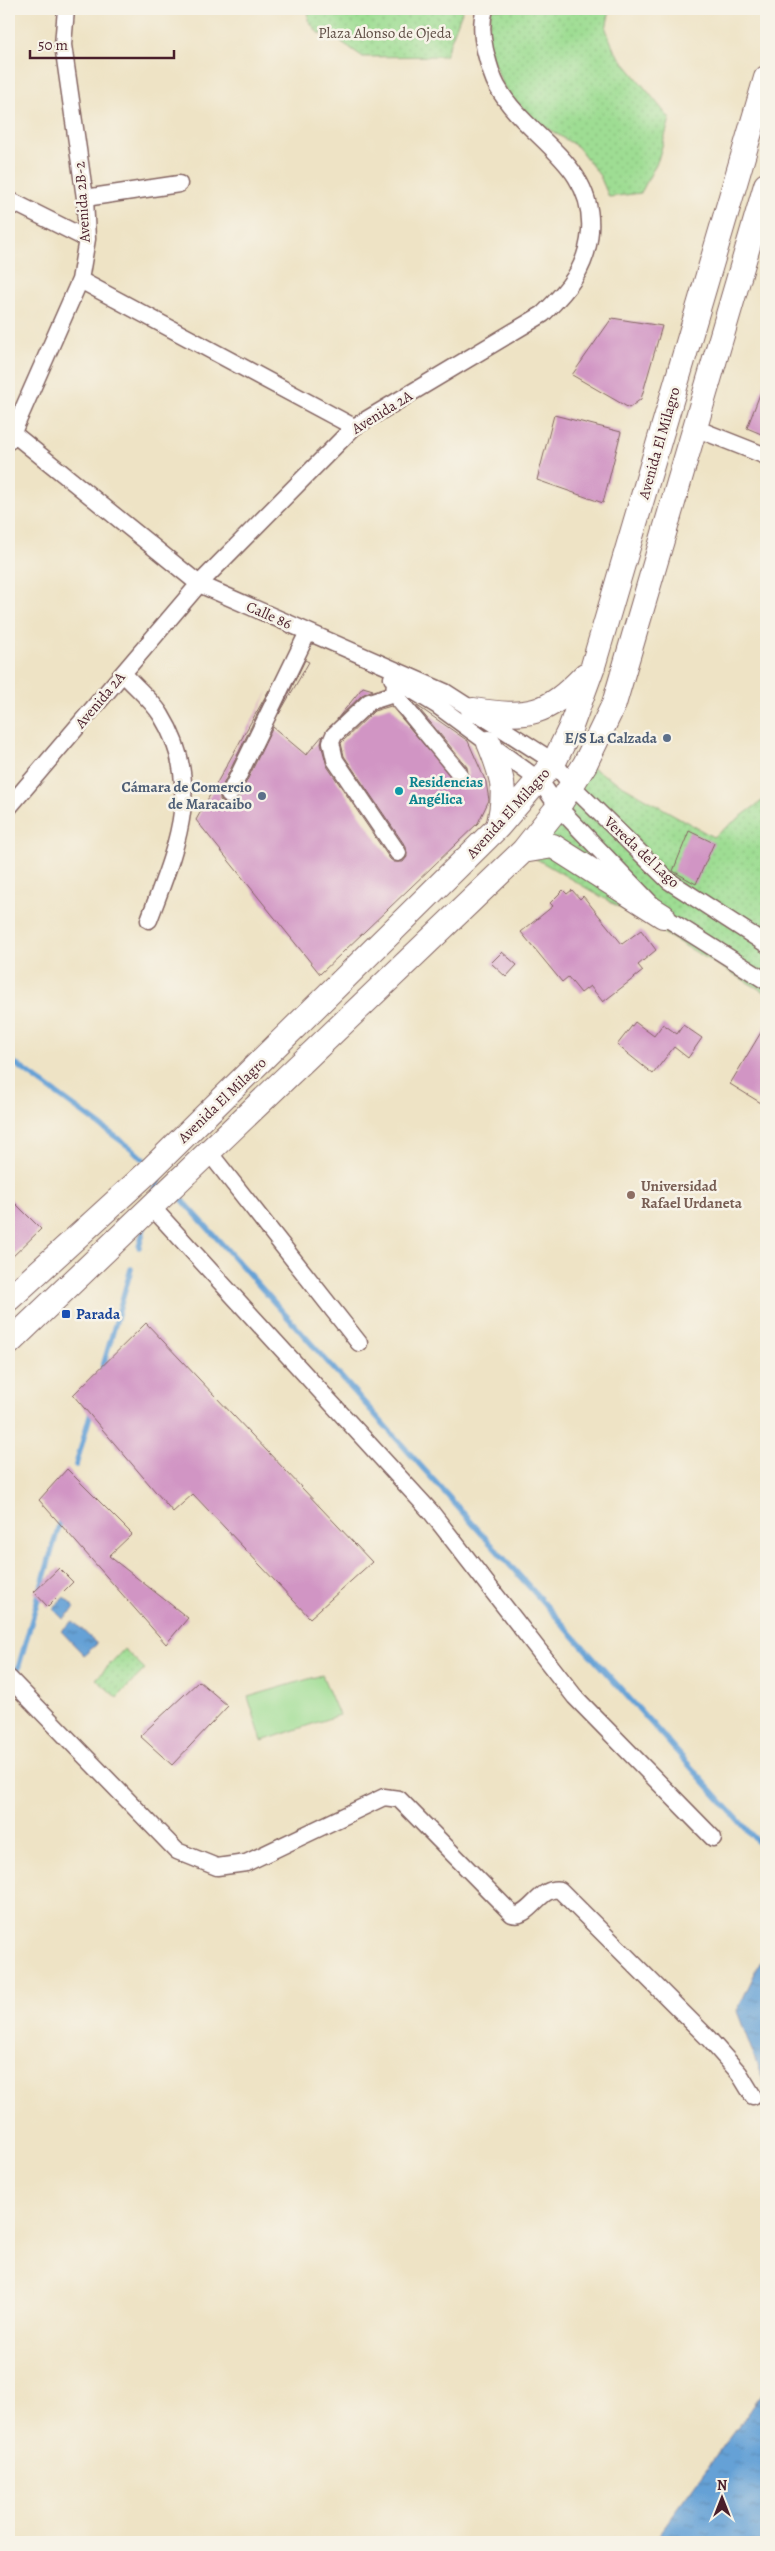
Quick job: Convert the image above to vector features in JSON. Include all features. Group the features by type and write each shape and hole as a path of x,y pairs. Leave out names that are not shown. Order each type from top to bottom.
{"main road":[{"name":"Avenida El Milagro","path":"9,1298 148,1172 498,827 540,781 554,762 570,729 593,666 766,78"},
{"name":"Avenida El Milagro","path":"9,1343 522,851 558,808 585,764 614,704 766,185"},
{"path":"473,710 507,715 539,711 564,697 593,666"},
{"path":"489,743 503,778 502,810 498,827"},
{"path":"522,851 553,846 663,916"}],"street":[{"name":"Avenida 2B-2","path":"10,435 80,280 87,239 85,198 63,45 66,9"},
{"name":"Avenida 2A","path":"9,808 199,584 354,427 543,314 567,292 580,272 589,247 591,215 585,192 568,166 515,110 497,87 488,64 483,39 485,9"},
{"path":"85,198 179,184"},
{"path":"9,200 87,239"},
{"path":"80,280 354,427"},
{"path":"695,428 766,456"},
{"name":"Calle 86","path":"10,435 199,584 445,692 554,762"},
{"path":"229,795 308,632"},
{"path":"327,641 395,687 438,706 540,781 558,808 663,916 766,981"},
{"path":"122,673 160,714 175,741 181,765 183,820 174,852 149,920"},
{"path":"395,687 460,772"},
{"path":"395,687 363,706 334,734 331,742 335,760 398,853"},
{"name":"Vereda del Lago","path":"554,762 572,786 669,881 766,944"},
{"path":"208,1151 359,1343"},
{"path":"151,1206 431,1512 575,1697 713,1838"},
{"path":"9,1678 177,1852 217,1867 246,1863 384,1797 399,1799 512,1914 522,1913 548,1891 560,1890 710,2039 739,2072 753,2096"}],"green space":[{"name":"Plaza Alonso de Ojeda","path":"309,9 463,9 445,56 363,57 336,38 318,33 308,20"},
{"path":"491,9 610,9 606,29 614,50 670,119 658,160 641,193 609,197 600,176 578,147 537,122 505,90 487,47"},
{"path":"585,764 713,837 766,798 766,993 523,851"},
{"path":"124,1649 145,1669 117,1698 96,1679"},
{"path":"322,1675 339,1715 262,1741 248,1697"}],"water":[{"path":"64,1597 75,1608 63,1619 53,1609"},
{"path":"73,1621 97,1644 84,1655 61,1631"},
{"path":"766,1950 766,2088 737,2011"},
{"path":"766,2388 766,2542 653,2542"}],"building":[{"path":"612,318 662,326 641,399 629,408 572,375"},
{"path":"766,381 766,436 747,428"},
{"path":"554,415 621,432 603,503 537,480"},
{"path":"305,660 309,662 279,714"},
{"path":"363,687 373,690 362,695 337,719"},
{"path":"269,690 220,791 220,800 225,804 234,804 238,799 273,727 306,755 323,735 321,744 327,766 390,859 394,862 403,862 407,857 406,847 344,756 341,743 374,711 391,706 456,782 461,783 468,777 467,767 416,705 468,741 486,782 489,800 478,823 320,974 196,820"},
{"path":"689,831 714,843 696,884 673,871"},
{"path":"563,890 567,894 572,890 580,899 583,896 622,944 641,930 656,950 638,965 643,971 603,1002 590,986 581,993 568,977 562,982 521,932 553,906 550,903"},
{"path":"502,952 517,965 506,977 491,963"},
{"path":"635,1022 654,1036 663,1024 677,1034 683,1025 702,1038 688,1058 674,1047 653,1074 617,1045"},
{"path":"766,1024 766,1106 730,1084"},
{"path":"9,1197 41,1229 9,1260"},
{"path":"146,1323 372,1562 310,1618 193,1494 173,1512 73,1395"},
{"path":"67,1469 132,1534 109,1556 188,1618 166,1644 39,1500"},
{"path":"59,1568 73,1582 48,1607 34,1592"},
{"path":"199,1681 228,1706 172,1765 140,1736"}],"waterway":[{"path":"9,1059 131,1148 144,1160"},
{"path":"155,1191 160,1176"},
{"path":"179,1196 766,1851"},
{"path":"139,1247 145,1224"},
{"path":"102,1370 131,1269"},
{"path":"76,1465 92,1408"},
{"path":"17,1672 61,1518"},
{"path":"9,1703 11,1696"}],"place":[{"name":"E/S La Calzada","path":"667,738"},
{"name":"Residencias Angélica","path":"399,791"},
{"name":"Cámara de Comercio de Maracaibo","path":"262,796"},
{"name":"Universidad Rafael Urdaneta","path":"631,1195"},
{"name":"Parada","path":"66,1314"}]}
